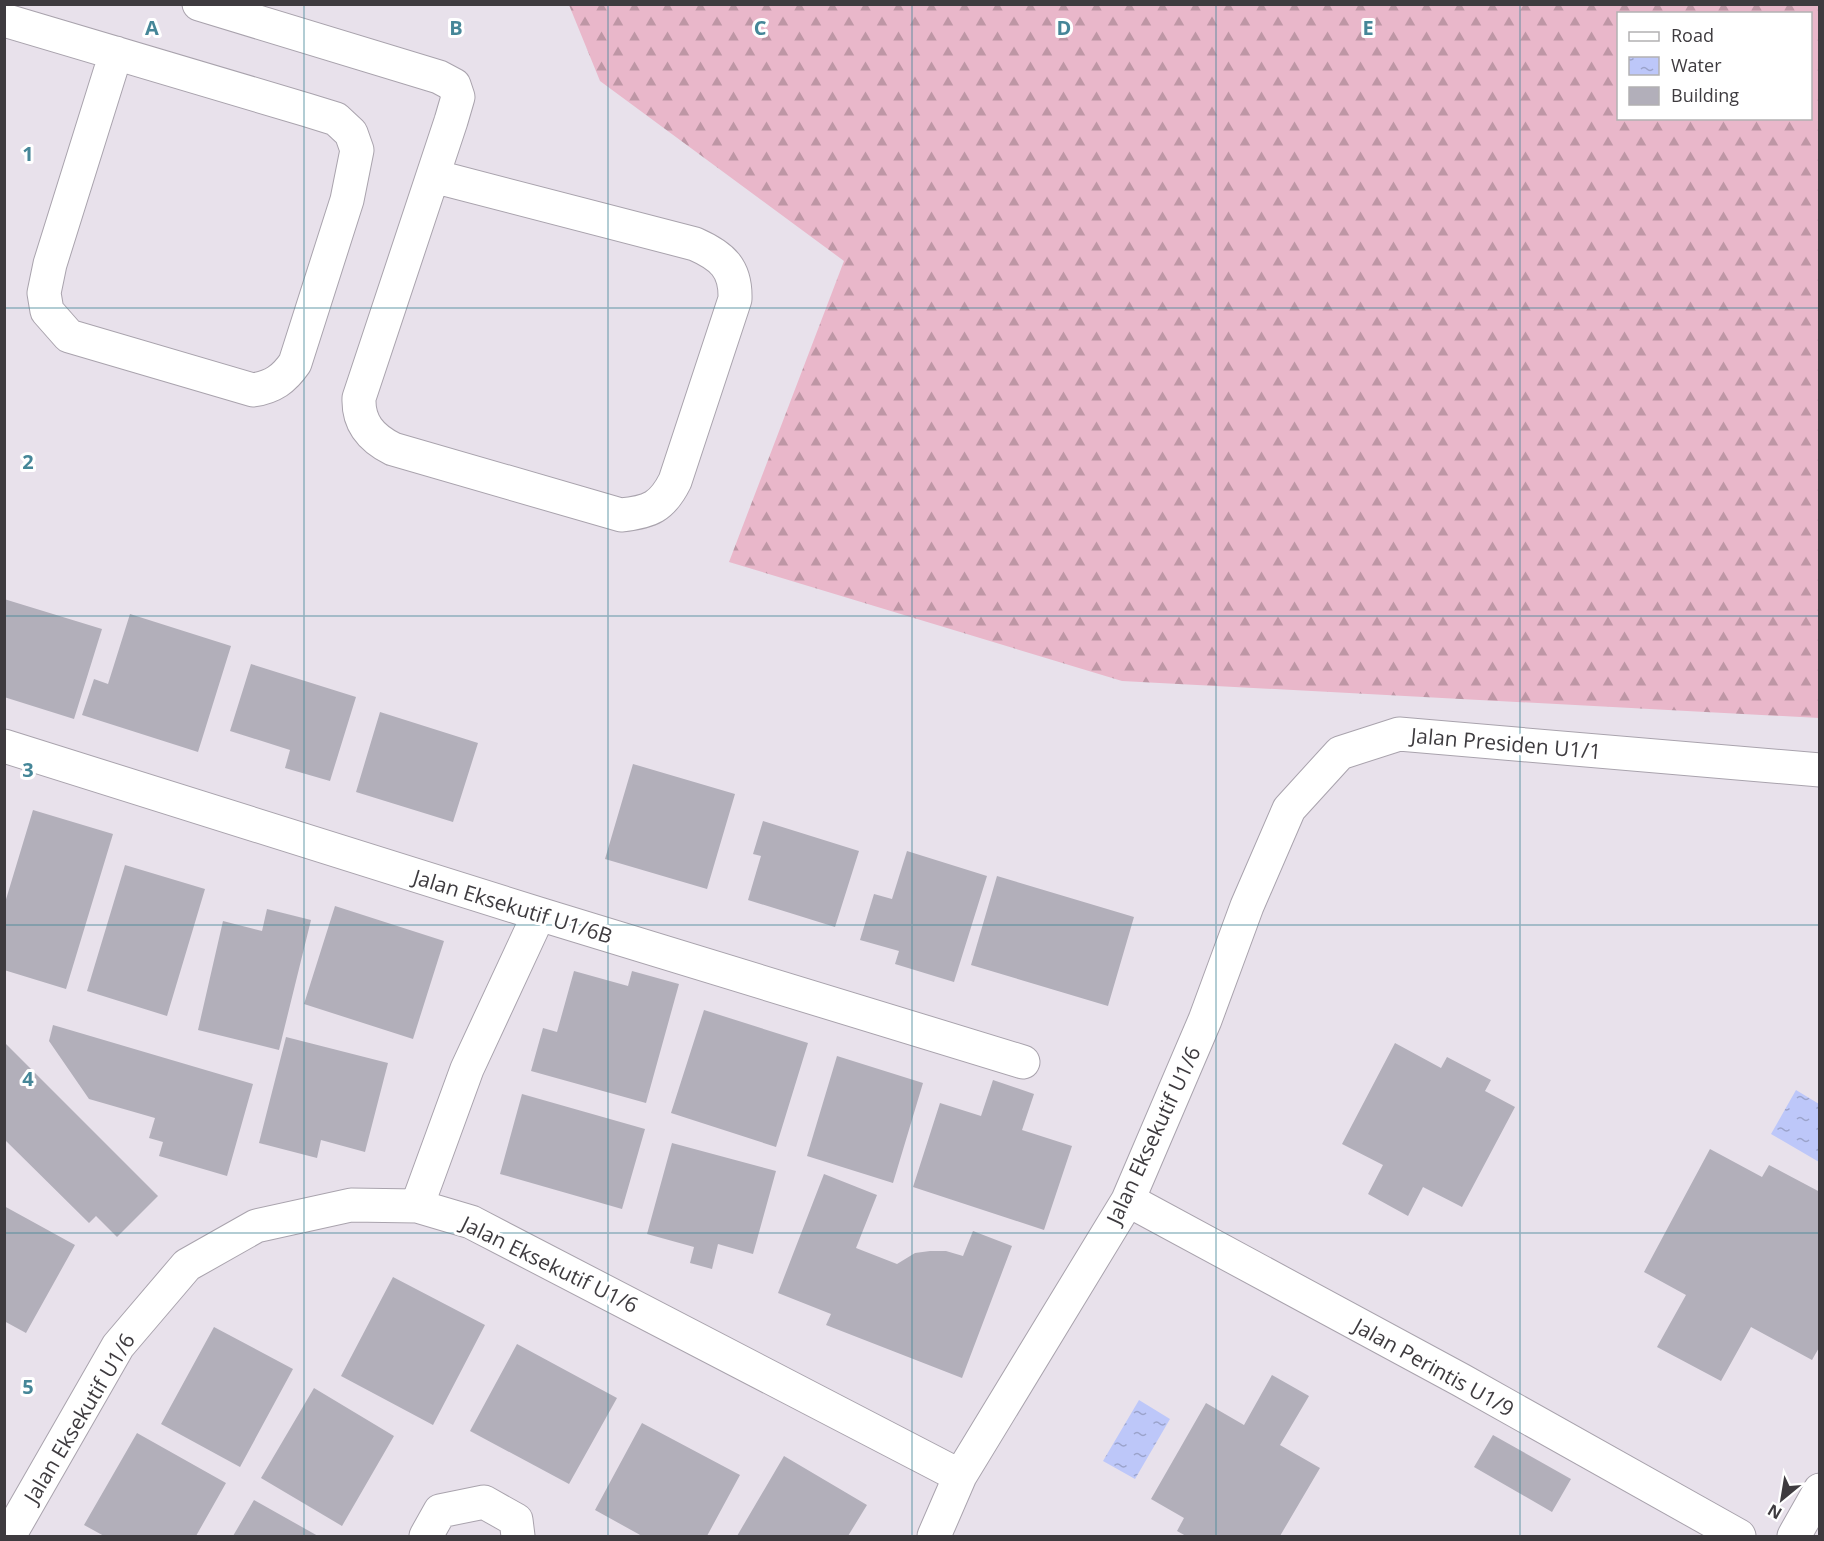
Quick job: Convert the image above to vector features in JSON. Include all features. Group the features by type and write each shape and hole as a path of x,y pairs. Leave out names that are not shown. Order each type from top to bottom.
{"street":[{"path":"199,4 439,77 454,85 458,97 359,398 358,413 366,428 377,441 393,449 621,515 640,513 654,507 666,498 675,481 735,299 735,281 728,268 716,253 695,244 433,176"},
{"path":"4,20 116,53 336,119 351,133 357,150 348,200 295,363 285,377 268,387 253,390 69,336 47,311 44,292 50,264 116,53"},
{"name":"Jalan Presiden U1/1","path":"1247,906 1289,809 1340,753 1399,734 1820,770"},
{"name":"Jalan Eksekutif U1/6B","path":"4,746 539,914 1023,1062"},
{"name":"Jalan Eksekutif U1/6","path":"934,1536 960,1476 1128,1200 1205,1020 1247,906"},
{"path":"417,1206 467,1069 539,914"},
{"name":"Jalan Perintis U1/9","path":"1128,1200 1461,1380 1739,1536"},
{"name":"Jalan Eksekutif U1/6","path":"12,1515 118,1346 187,1265 256,1226 351,1205 417,1206 471,1222 960,1476"},
{"path":"1794,1536 1820,1490"},
{"path":"426,1536 440,1511 484,1502 516,1520 518,1536"}],"green space":[{"path":"569,5 1819,5 1819,718 1122,681 729,562 844,261 600,81"}],"water":[{"path":"1796,1090 1819,1104 1819,1162 1771,1134"},
{"path":"1139,1400 1170,1419 1135,1479 1103,1461"}],"building":[{"path":"4,599 102,629 74,719 4,697"},
{"path":"130,614 231,646 198,752 82,715 94,679 108,684"},
{"path":"251,664 356,697 330,781 285,768 290,750 230,731"},
{"path":"380,712 478,743 453,822 356,792"},
{"path":"633,764 735,794 707,889 605,859"},
{"path":"33,810 113,834 66,989 4,970 4,906"},
{"path":"763,821 859,851 835,927 748,900 761,856 753,854"},
{"path":"907,851 987,876 954,982 895,964 899,951 860,940 874,894 892,899"},
{"path":"125,865 205,889 167,1016 87,991"},
{"path":"997,876 1134,917 1108,1006 971,965"},
{"path":"335,906 444,941 413,1039 304,1004"},
{"path":"267,909 311,920 279,1050 198,1030 223,921 262,931"},
{"path":"574,971 628,986 632,971 679,984 646,1103 531,1071 543,1028 557,1032"},
{"path":"704,1010 808,1043 776,1147 671,1113"},
{"path":"53,1025 253,1084 227,1176 159,1156 163,1142 149,1138 155,1118 89,1099 49,1041"},
{"path":"286,1037 388,1063 365,1152 321,1140 317,1158 259,1143"},
{"path":"4,1042 158,1196 117,1237 96,1216 89,1223 4,1139"},
{"path":"1395,1043 1441,1068 1447,1057 1491,1080 1485,1091 1515,1107 1462,1207 1423,1187 1408,1216 1368,1194 1383,1165 1342,1144"},
{"path":"837,1056 923,1083 893,1183 807,1156"},
{"path":"993,1080 1034,1094 1022,1130 1072,1146 1044,1230 913,1187 940,1103 981,1116"},
{"path":"522,1094 645,1129 622,1209 500,1174"},
{"path":"672,1143 776,1171 753,1254 718,1244 712,1269 690,1263 694,1247 647,1234"},
{"path":"1710,1149 1762,1177 1769,1165 1820,1192 1820,1346 1812,1360 1751,1327 1721,1381 1657,1347 1686,1295 1644,1272"},
{"path":"824,1174 877,1195 856,1248 897,1264 915,1253 930,1251 946,1251 963,1256 973,1231 1012,1246 962,1378 826,1325 831,1314 778,1293"},
{"path":"4,1206 75,1245 26,1333 4,1321"},
{"path":"393,1277 485,1325 433,1425 341,1376"},
{"path":"214,1327 293,1369 240,1467 161,1424"},
{"path":"517,1344 617,1398 569,1484 470,1431"},
{"path":"1272,1375 1309,1396 1280,1445 1320,1468 1280,1536 1186,1536 1177,1531 1184,1518 1151,1499 1206,1403 1244,1425"},
{"path":"314,1388 394,1436 342,1526 261,1478"},
{"path":"642,1423 740,1475 707,1536 642,1536 595,1510"},
{"path":"137,1433 226,1483 196,1536 104,1536 84,1525"},
{"path":"1493,1435 1571,1479 1552,1512 1474,1467"},
{"path":"784,1456 867,1505 848,1536 737,1536"},
{"path":"254,1500 318,1536 233,1536"}]}
